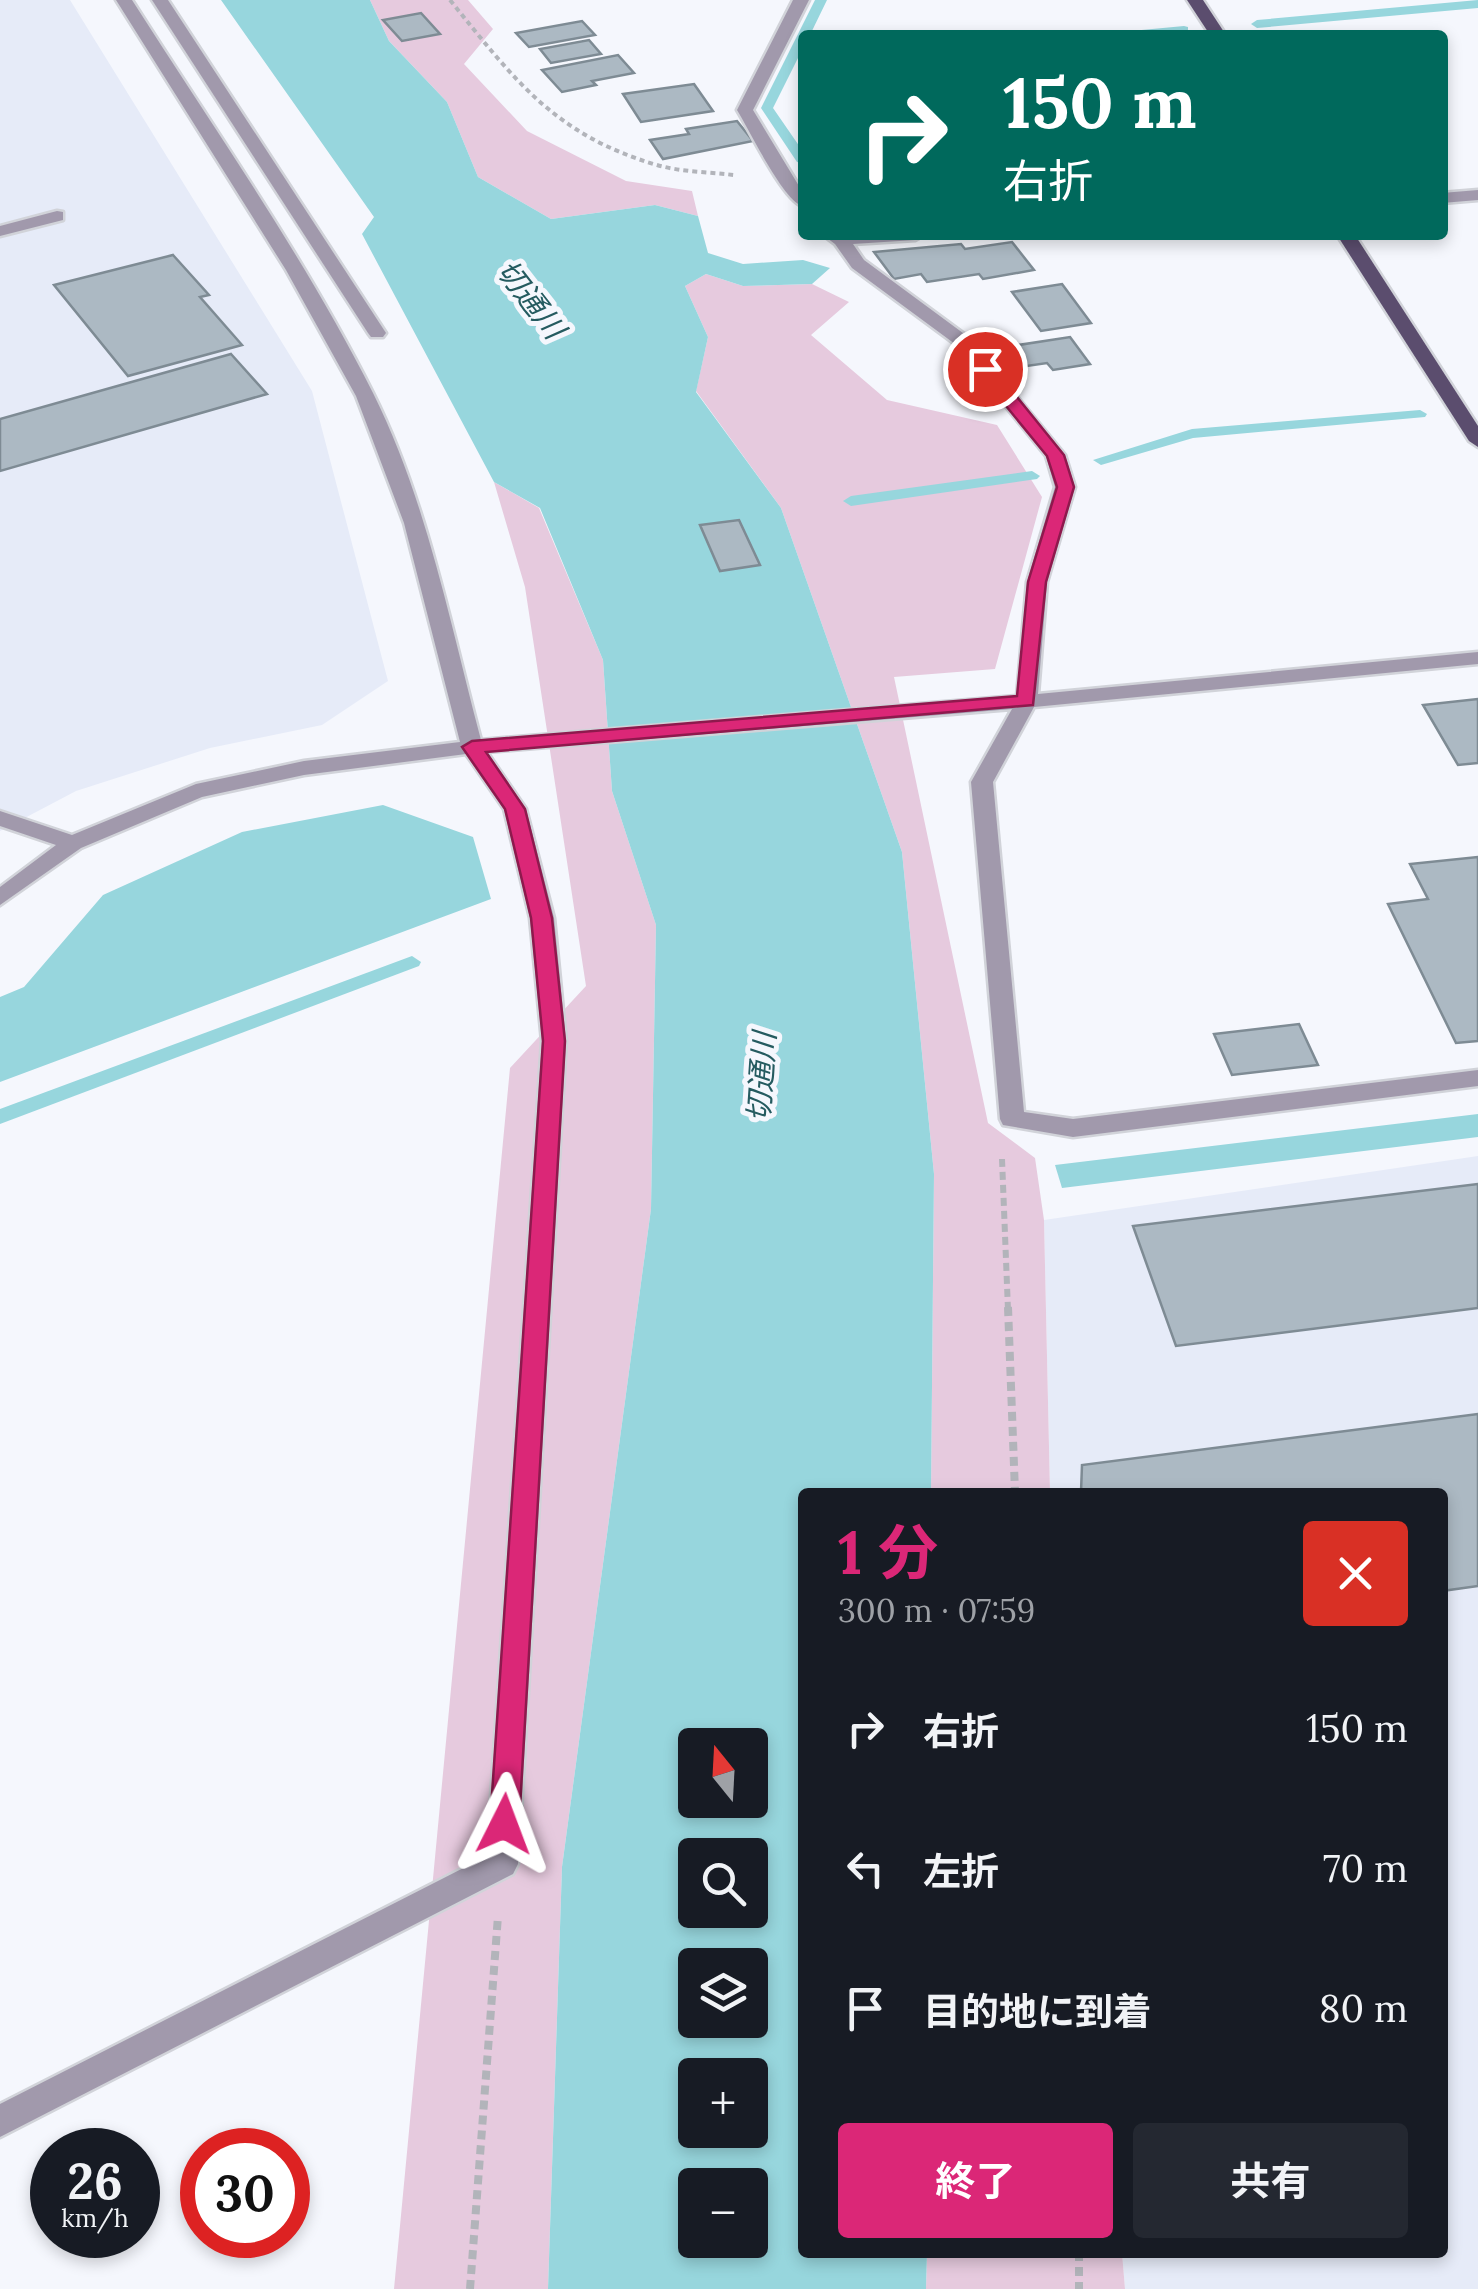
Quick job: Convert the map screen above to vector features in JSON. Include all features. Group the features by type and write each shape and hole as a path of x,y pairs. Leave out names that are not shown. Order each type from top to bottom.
{"main road":[{"path":"1195,0 1215,30"},
{"path":"1349,240 1478,441"}],"street":[{"path":"0,2121 502,1864 554,1041 542,918 515,809 472,747 414,523 365,396 295,270 124,0"},
{"path":"160,0 377,334"},
{"path":"798,197 784,180 780,165 745,110 800,0"},
{"path":"1448,198 1478,195"},
{"path":"0,231 57,216"},
{"path":"839,240 858,264 961,340 1055,455 1066,487 1037,582 1026,701 982,782 1012,1119 1073,1128 1478,1078"},
{"path":"0,898 73,844 196,791 304,768 472,747 1026,701 1478,658"},
{"path":"0,818 73,844"}],"path":[{"path":"450,0 525,92 584,135 659,166 784,180"},
{"path":"1012,1119 1001,1154 1015,1488"},
{"path":"470,2289 502,1864"},
{"path":"1078,2258 1080,2289"}],"shaded area":[{"path":"0,0 70,0 312,391 388,681 322,725 210,748 76,791 0,831"},
{"path":"370,0 468,0 493,29 464,64 527,131 626,181 692,191 698,216 655,205 551,219 478,177 447,102 389,41"},
{"path":"706,274 743,286 812,284 849,302 811,335 887,400 997,425 1042,497 995,669 894,677 988,1123 1035,1158 1044,1220 1050,1488 931,1488 934,1174 902,852 781,508 696,391 708,337 685,286"},
{"path":"494,482 539,508 603,660 612,791 656,925 651,1209 562,1867 548,2289 394,2289 510,1068 586,986 525,587"},
{"path":"1478,1156 1478,2289 1125,2289 1122,2258 1448,2258 1448,1488 1050,1488 1044,1220"},
{"path":"927,2258 1122,2258 1125,2289 926,2289"}],"water":[{"name":"切通川","path":"221,0 370,0 389,41 447,102 478,177 551,219 655,205 698,216 708,253 743,264 803,260 830,268 812,284 743,286 706,274 685,286 708,337 696,392 781,508 902,852 934,1174 931,1488 798,1488 798,2258 927,2258 926,2289 548,2289 562,1867 651,1209 656,925 612,791 603,660 540,508 494,482 362,234 374,217"},
{"path":"383,805 473,837 491,899 0,1082 0,997 24,987 103,895 242,832"},
{"path":"1478,1114 1478,1137 1062,1188 1055,1165"}],"building":[{"path":"421,13 440,34 402,41 383,20"},
{"path":"582,21 595,35 529,47 516,33"},
{"path":"589,40 601,54 551,63 540,49"},
{"path":"618,55 634,73 562,92 542,70"},
{"path":"694,84 713,111 641,122 623,94"},
{"path":"737,121 753,141 663,159 650,140 689,134 686,129"},
{"path":"1012,242 1034,270 983,279 979,274 927,282 921,274 894,279 874,252 961,244 965,249"},
{"path":"173,255 209,295 200,297 242,345 128,376 54,285"},
{"path":"1062,284 1091,323 1041,331 1012,292"},
{"path":"1070,337 1090,364 1053,370 1047,363 1013,368 999,348"},
{"path":"231,354 267,394 0,471 0,419"},
{"path":"739,520 760,565 720,571 700,525"},
{"path":"1478,699 1478,763 1458,765 1423,705"},
{"path":"1478,857 1478,1041 1456,1043 1388,904 1428,899 1410,864"},
{"path":"1299,1024 1318,1065 1232,1075 1214,1034"},
{"path":"1478,1184 1478,1308 1176,1346 1133,1226"},
{"path":"1478,1414 1478,1586 1448,1590 1448,1488 1081,1488 1082,1465"}],"waterway":[{"path":"806,30 821,0"},
{"path":"1257,24 1478,4"},
{"path":"798,46 767,108 798,153"},
{"path":"1101,460 1192,434 1420,414"},
{"path":"851,501 1032,476"},
{"path":"0,1117 412,962"}],"route":[{"path":"504,1824 554,1041 542,918 515,809 472,747 1026,701 1037,582 1066,487 1055,455 985,369"}]}
